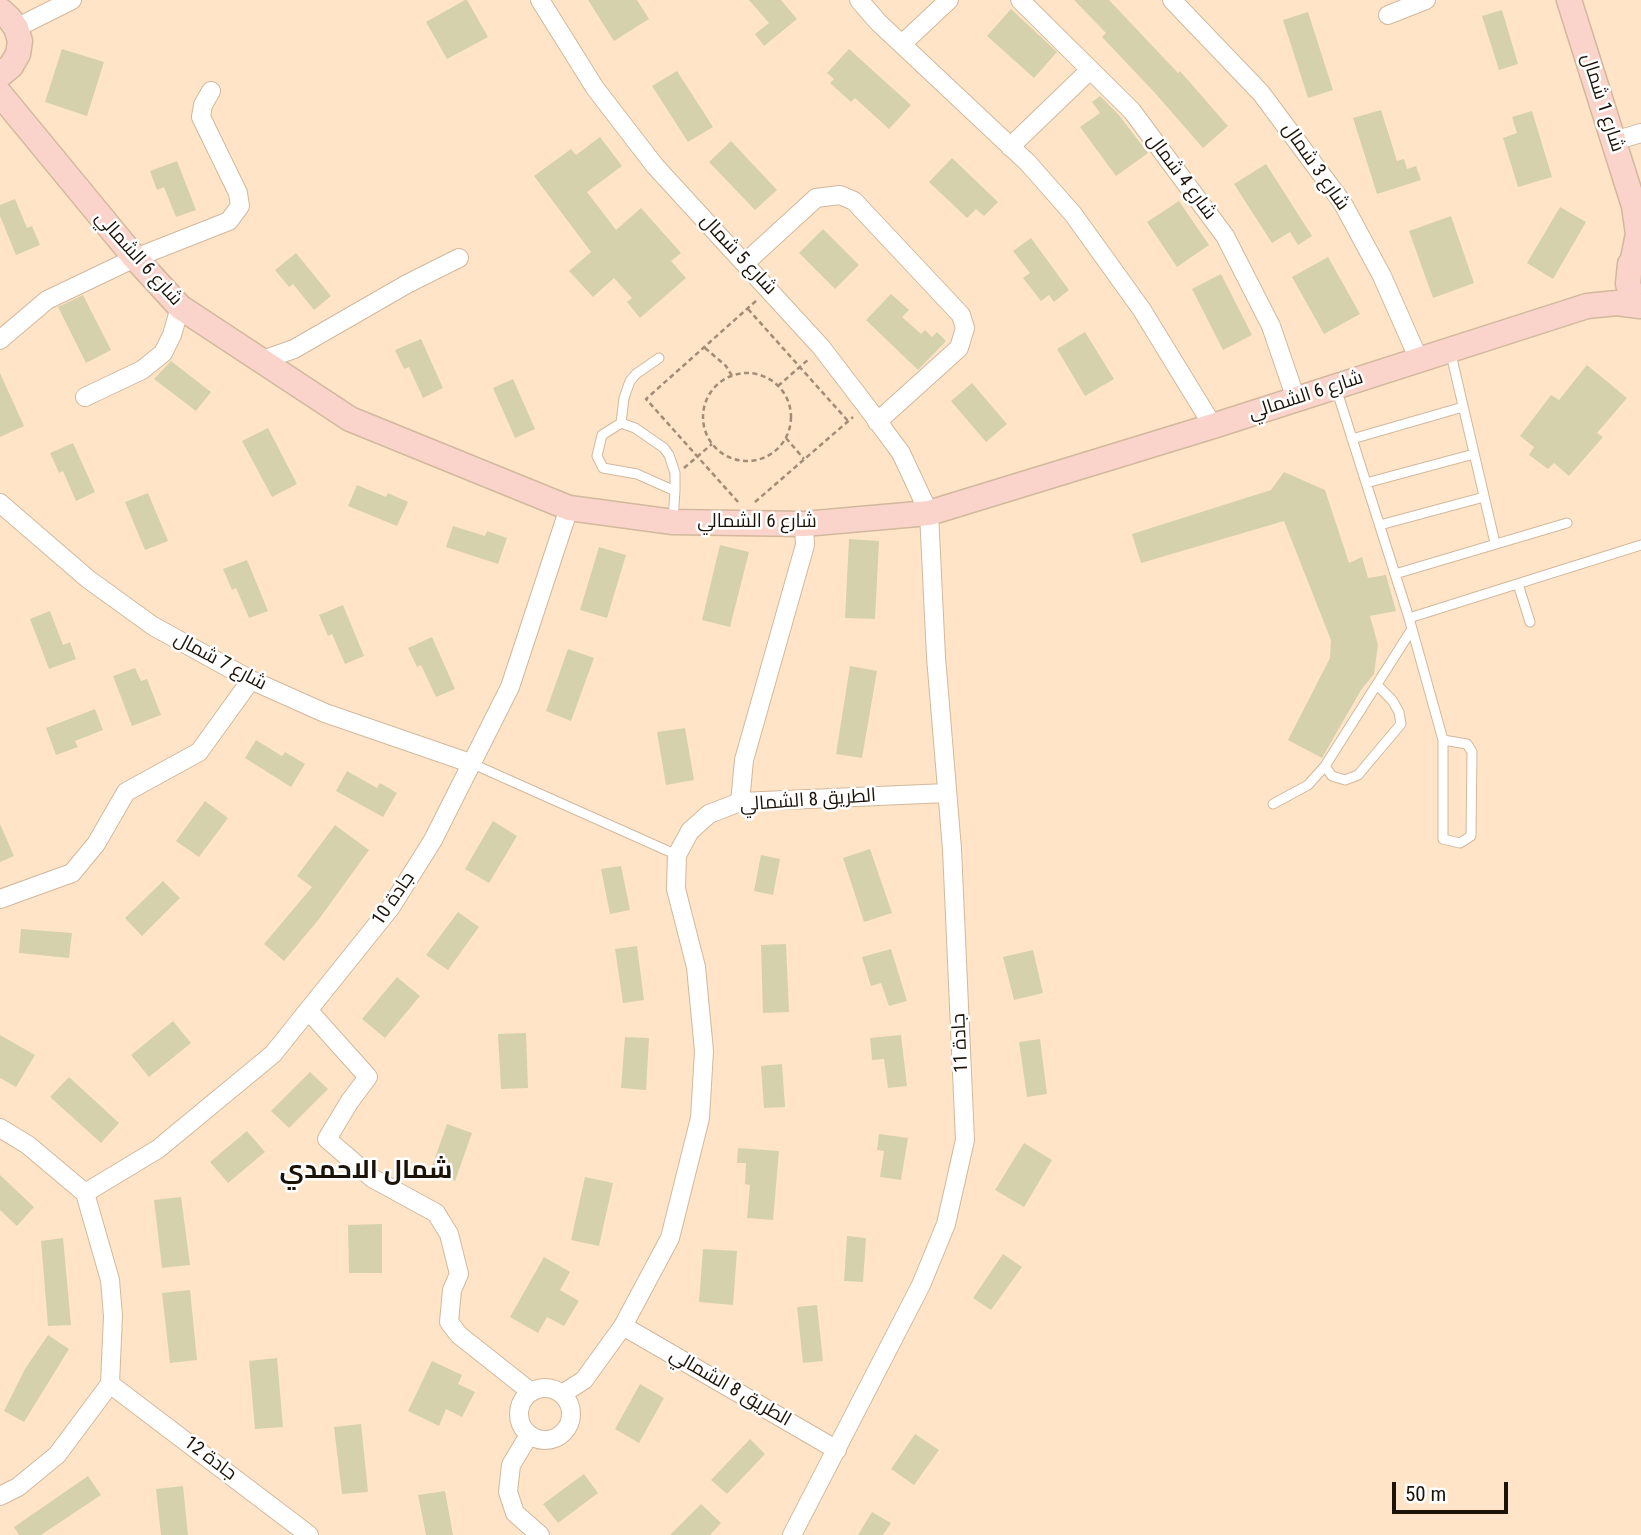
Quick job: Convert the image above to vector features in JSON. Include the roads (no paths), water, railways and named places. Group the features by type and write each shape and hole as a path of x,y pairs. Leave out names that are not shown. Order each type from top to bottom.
{"street":[{"path":"5,71 18,54 20,41 8,19 72,0"},
{"name":"شارع 5 شمال","path":"540,0 595,88 655,166 821,347 872,414 901,453 929,513"},
{"path":"859,0 1010,147 1073,214 1142,310 1213,426"},
{"path":"902,44 949,0"},
{"name":"شارع 4 شمال","path":"1020,0 1132,111 1225,236 1271,326 1296,399"},
{"name":"شارع 3 شمال","path":"1172,0 1261,93 1342,202 1382,276 1419,360"},
{"path":"1388,15 1426,0"},
{"name":"شارع 1 شمال","path":"1569,0 1638,211 1634,260"},
{"path":"1010,147 1090,70"},
{"name":"شارع 6 الشمالي","path":"5,71 30,129"},
{"path":"0,340 47,300 135,258 229,221 240,206 238,193 201,117 202,105 211,91"},
{"name":"شارع 6 الشمالي","path":"0,94 135,258 180,307 350,419 569,508 673,522 804,524 929,513 1213,426 1587,306 1616,303 1641,306"},
{"path":"1614,141 1641,133"},
{"path":"745,263 816,198 840,195 854,201 961,315 965,328 959,348 872,414"},
{"path":"260,361 294,349 407,284 459,258"},
{"path":"1634,260 1628,284 1632,296 1641,306"},
{"name":"شارع 6 الشمالي","path":"1587,306 1612,287 1634,260"},
{"path":"85,397 142,370 163,353 172,335 180,307"},
{"name":"شارع 7 شمال","path":"0,503 88,579 153,626 251,680 325,713 473,764"},
{"name":"جادة 10","path":"85,1194 158,1149 273,1054 391,907 433,840 510,687 569,508"},
{"name":"جادة 11","path":"792,1535 921,1285 946,1224 965,1140 952,849 936,657 929,513"},
{"path":"740,802 744,760 805,545 804,524"},
{"path":"0,899 72,873 96,844 126,792 199,752 251,680"},
{"name":"الطريق 8 الشمالي","path":"677,855 690,831 709,814 740,802 947,793"},
{"path":"562,1394 584,1380 623,1326 670,1238 700,1118 705,1051 696,967 676,889 677,855"},
{"path":"308,1010 368,1077 349,1101 327,1139 372,1178 436,1213 449,1234 459,1274 452,1290 449,1322 459,1335 531,1392"},
{"path":"0,1128 28,1145 85,1194 110,1280 113,1316 110,1384 57,1455 18,1487 0,1496"},
{"name":"الطريق 8 الشمالي","path":"623,1326 837,1450"},
{"name":"جادة 12","path":"110,1384 309,1535"},
{"path":"547,1387 562,1394 569,1404 571,1417 565,1430 555,1438 542,1439 529,1434 522,1425 519,1413 522,1401 531,1392 547,1387"},
{"path":"529,1434 512,1465 508,1492 515,1513 540,1535"}],"lane":[{"path":"1450,350 1495,543"},
{"path":"621,423 624,398 630,381 659,358"},
{"path":"1336,386 1409,618 1443,740 1443,839 1460,844 1471,836 1472,752 1466,744 1443,740"},
{"path":"1352,439 1463,407"},
{"path":"673,522 675,491 675,473 664,447 635,428 621,423 608,429 599,441 597,456 600,466 609,471 637,474 675,491"},
{"path":"1366,483 1474,454"},
{"path":"1380,525 1484,497"},
{"path":"1395,574 1567,523"},
{"path":"1409,618 1641,545"},
{"path":"1518,584 1530,622"},
{"path":"1273,804 1308,785 1325,766 1412,629"},
{"path":"1325,766 1332,776 1345,780 1359,775 1401,724 1399,712 1392,700 1377,685"},
{"path":"473,764 677,855"}],"district":[{"name":"شمال الاحمدي","path":"366,1171"}]}
